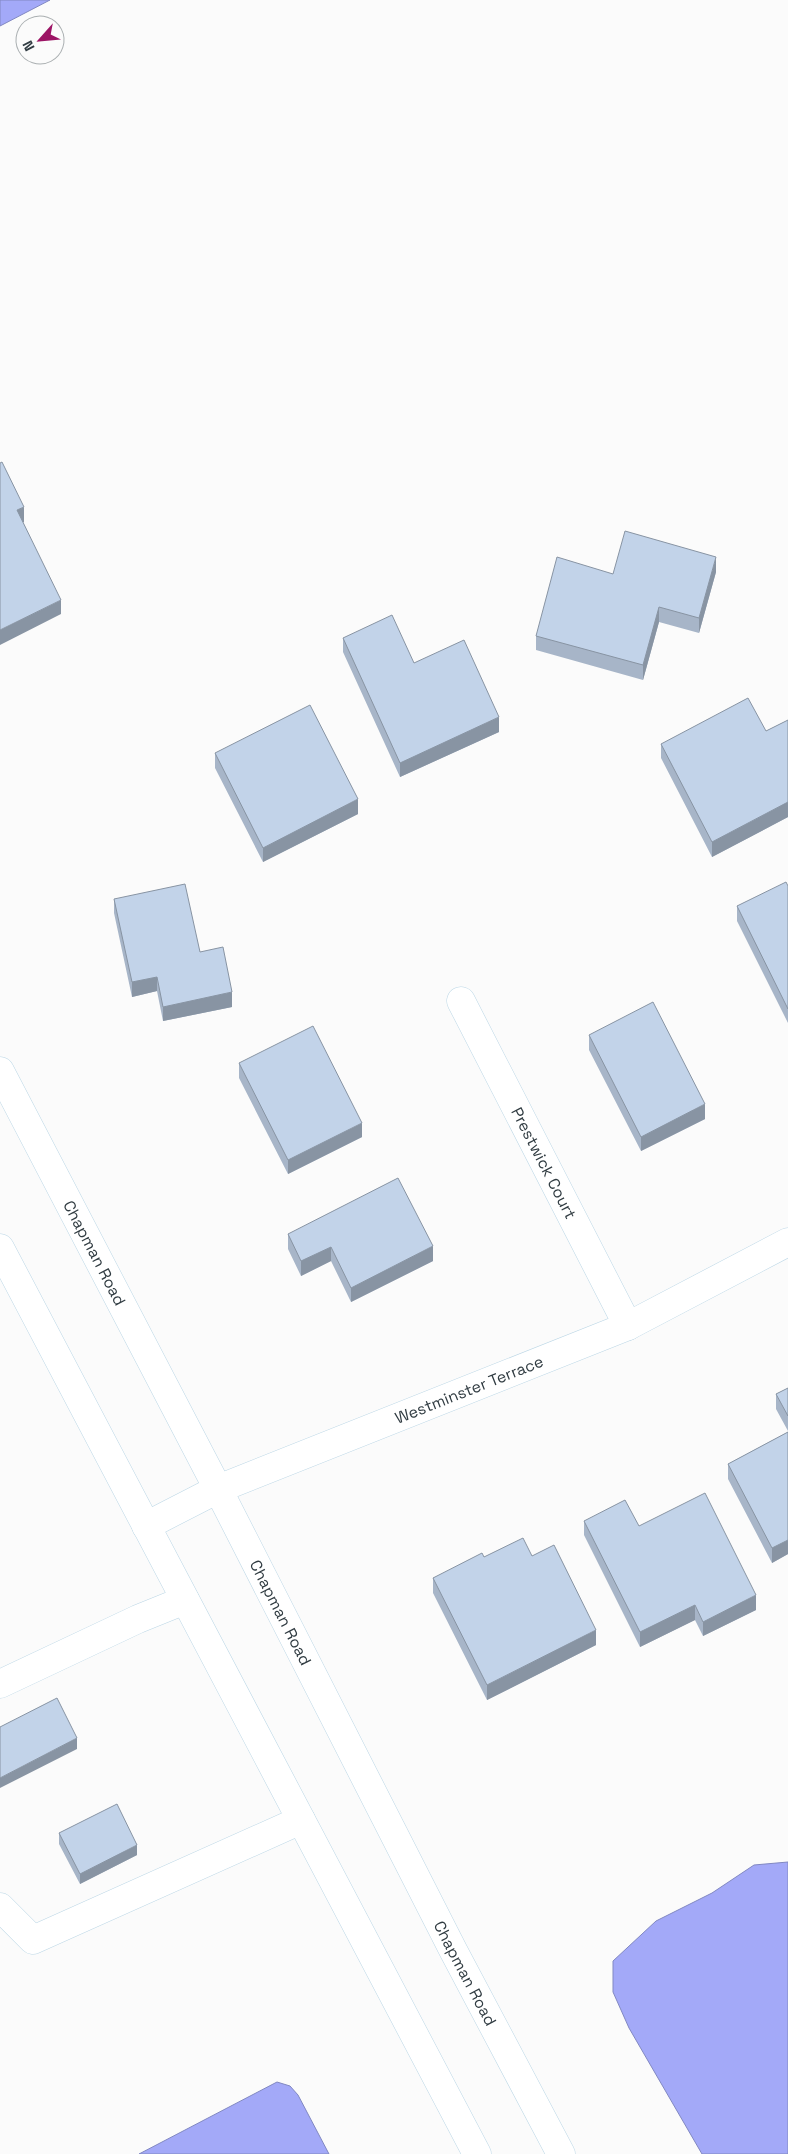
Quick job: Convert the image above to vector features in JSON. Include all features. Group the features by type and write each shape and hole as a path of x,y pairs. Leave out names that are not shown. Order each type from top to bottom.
{"street":[{"name":"Prestwick Court","path":"461,1001 628,1326"},
{"name":"Chapman Road","path":"0,1071 218,1488 453,1950 561,2154"},
{"name":"Westminster Terrace","path":"146,1526 218,1488 628,1326 788,1242"},
{"path":"0,1248 476,2154"},
{"path":"0,1684 138,1619 185,1600"},
{"path":"0,1907 33,1940 301,1820"}],"water":[{"path":"0,0 50,0 21,15 15,15 15,18 0,26"},
{"path":"788,1862 788,2154 702,2154 629,2028 613,1992 613,1961 656,1921 712,1893 754,1865"},
{"path":"277,2082 290,2086 298,2095 329,2154 139,2154"}],"building":[{"path":"2,462 24,507 17,510 61,600 0,630 0,463"},
{"path":"625,531 716,557 699,618 659,607 643,665 536,636 557,557 613,574"},
{"path":"392,615 414,663 464,640 499,717 400,763 343,638"},
{"path":"748,698 766,731 788,720 788,802 712,842 661,744"},
{"path":"310,705 358,799 263,848 215,753"},
{"path":"786,882 788,886 788,1009 737,906"},
{"path":"185,884 200,952 223,947 232,992 163,1007 157,977 132,982 114,899"},
{"path":"653,1002 705,1104 641,1137 589,1035"},
{"path":"313,1026 362,1123 288,1160 239,1063"},
{"path":"398,1178 433,1246 351,1288 331,1247 301,1261 288,1234"},
{"path":"788,1388 788,1416 776,1394"},
{"path":"788,1432 788,1540 772,1548 728,1464"},
{"path":"705,1493 756,1595 703,1622 695,1605 640,1632 584,1521 625,1500 639,1526"},
{"path":"523,1538 532,1556 554,1545 596,1630 487,1685 433,1578 482,1553 484,1557"},
{"path":"57,1698 77,1738 0,1778 0,1727"},
{"path":"117,1804 137,1845 80,1874 59,1833"}]}
